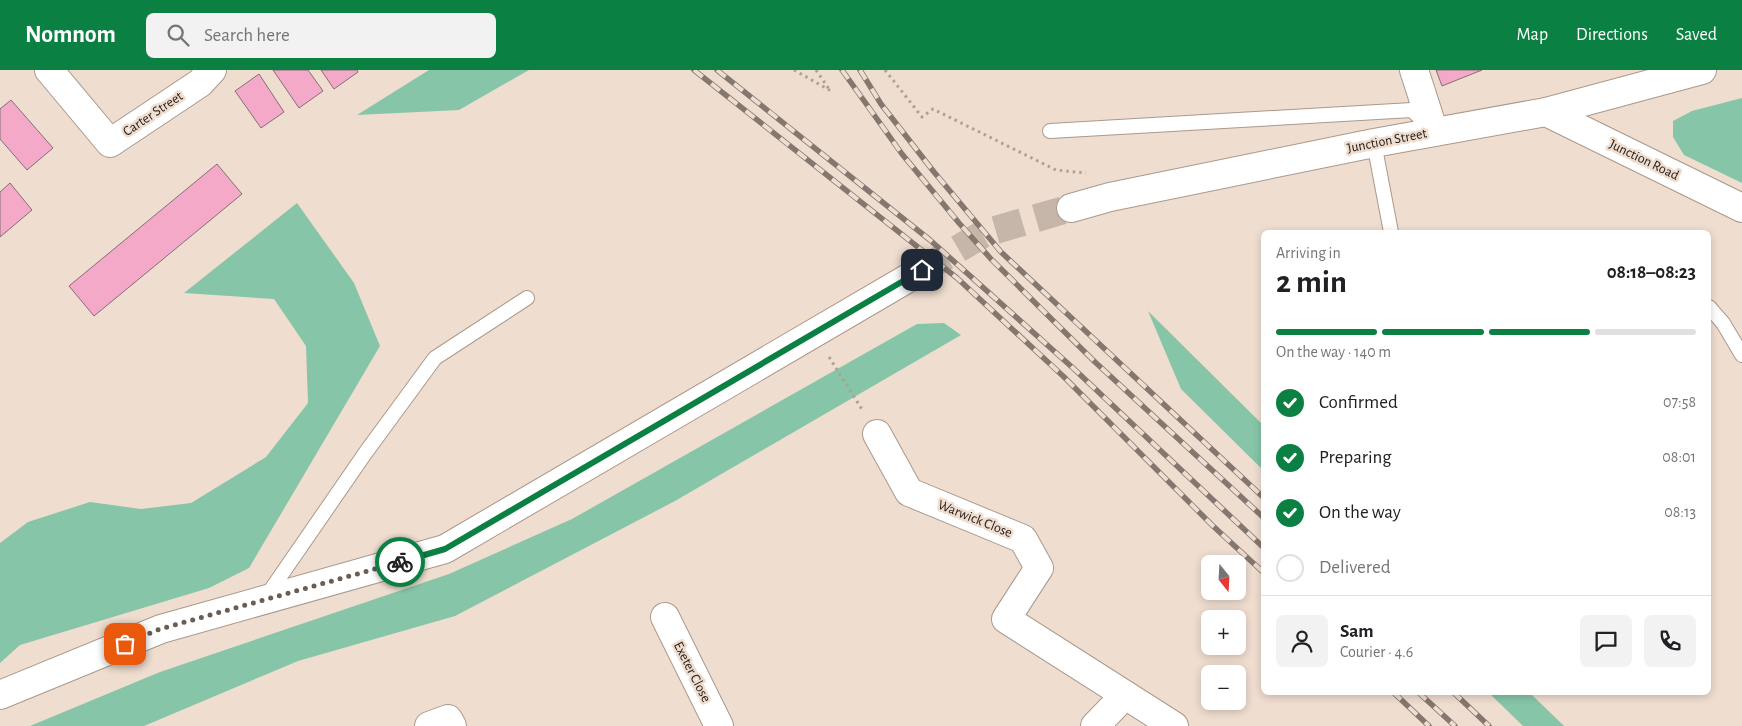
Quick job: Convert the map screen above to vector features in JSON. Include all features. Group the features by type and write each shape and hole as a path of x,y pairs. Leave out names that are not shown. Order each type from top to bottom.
{"street":[{"name":"Carter Street","path":"49,70 110,143 206,76"},
{"path":"1414,70 1434,132"},
{"name":"Junction Street","path":"1071,208 1110,197 1374,143 1546,112 1702,70"},
{"name":"Junction Road","path":"1546,112 1742,208"},
{"path":"0,695 160,629 445,549 922,270"},
{"name":"Warwick Close","path":"877,434 909,492 1023,539 1039,568 1006,618 1174,726"},
{"name":"Exeter Close","path":"665,617 719,726"},
{"path":"1095,726 1126,695"},
{"path":"429,726 448,719 452,726"}],"lane":[{"path":"1050,131 1412,110 1434,132"},
{"path":"1374,143 1391,230"},
{"path":"264,600 366,452 435,358 528,298"},
{"path":"1711,310 1723,323 1742,355"}],"path":[{"path":"794,70 831,91 816,70"},
{"path":"885,70 922,116 933,108 1056,170 1093,174"},
{"path":"814,333 877,434"}],"green space":[{"path":"429,70 529,70 459,110 357,115"},
{"path":"1742,98 1742,183 1684,155 1673,137 1673,121 1692,111"},
{"path":"297,203 354,283 380,346 249,568 209,588 20,645 0,663 0,543 28,522 90,502 141,509 191,503 266,457 308,403 306,346 274,299 184,293"},
{"path":"1148,311 1261,423 1261,468 1181,389"},
{"path":"944,323 961,335 675,501 455,616 298,661 144,726 30,726 160,672 449,574 572,519 917,324"},
{"path":"1491,695 1532,695 1564,726 1523,726"}],"building":[{"path":"273,70 308,70 323,91 299,108"},
{"path":"321,70 357,70 358,72 334,89"},
{"path":"1436,70 1482,70 1442,86"},
{"path":"259,74 284,112 261,128 235,91"},
{"path":"11,100 53,148 27,170 0,139 0,109"},
{"path":"217,164 242,194 94,316 69,286"},
{"path":"10,183 32,210 0,237 0,192"}],"tunnel":[{"path":"922,270 985,233 1071,208"}],"railway":[{"path":"694,70 957,278 1063,376 1213,526 1261,570"},
{"path":"717,70 930,240 1073,368 1261,545"},
{"path":"842,70 902,154 991,259 1095,362 1261,515"},
{"path":"860,70 881,104 934,172 1001,252 1261,495"},
{"path":"1396,695 1429,726"},
{"path":"1421,695 1455,726"},
{"path":"1456,695 1489,726"}],"way so far":[{"path":"125,644 160,629 400,562"}],"route":[{"path":"400,562 445,549 922,270"}]}
